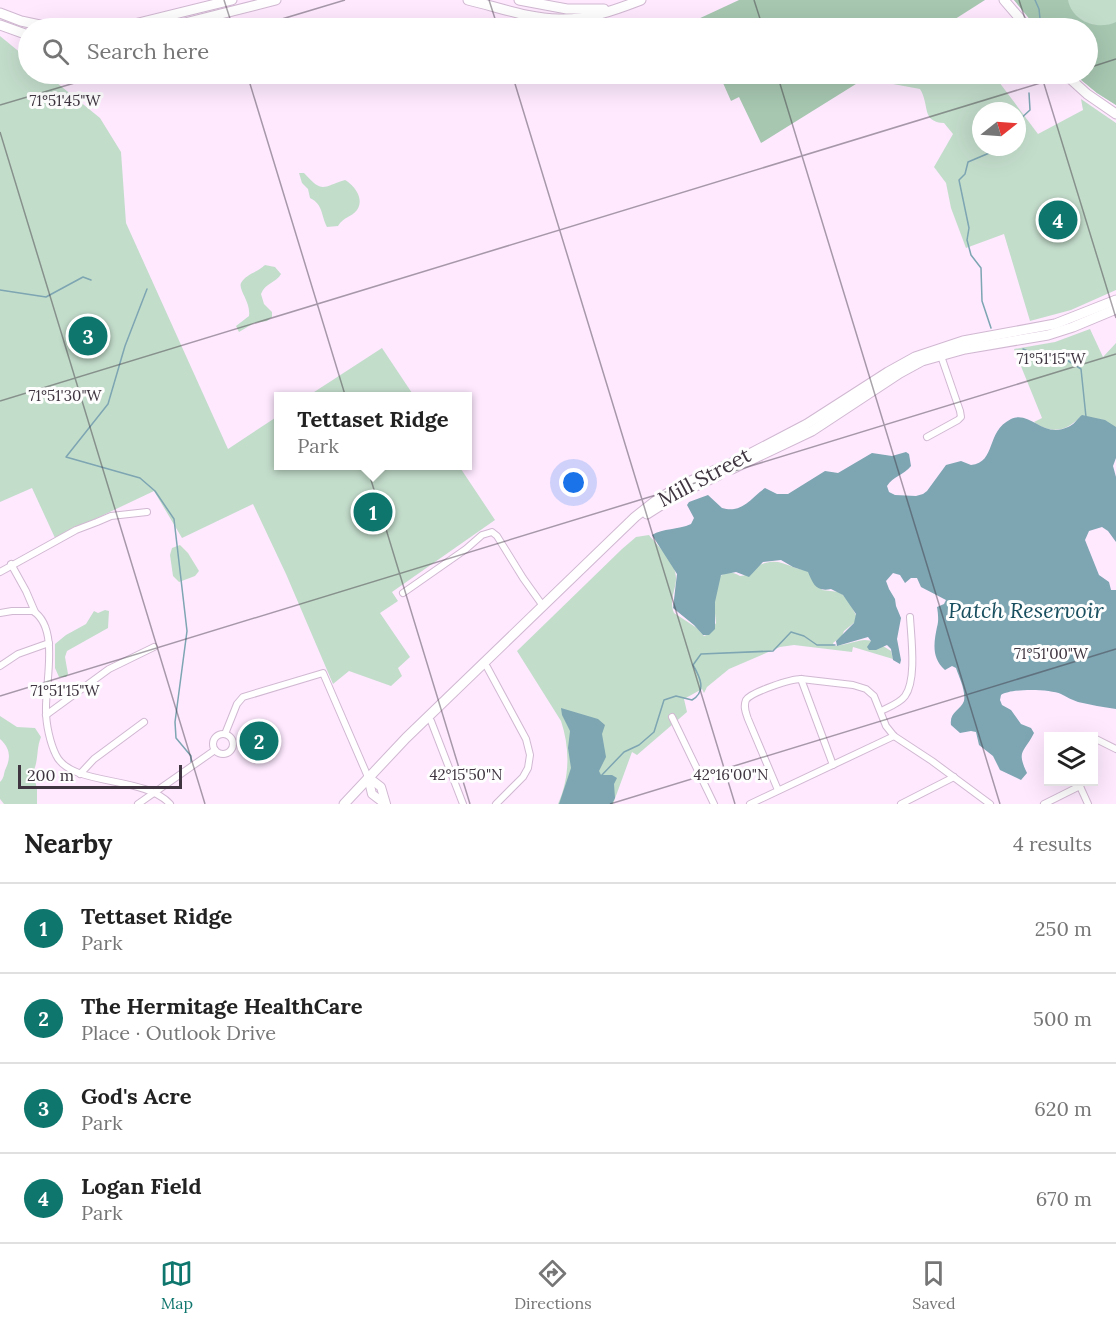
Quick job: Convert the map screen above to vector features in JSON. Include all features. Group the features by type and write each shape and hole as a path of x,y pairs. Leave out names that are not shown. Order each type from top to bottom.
{"main road":[{"path":"159,18 232,0"},
{"path":"205,18 276,0"},
{"path":"468,0 526,14 554,18"},
{"path":"519,0 567,9 621,6"},
{"path":"571,18 591,16 640,0"},
{"path":"1004,0 1019,18"},
{"path":"0,13 18,20"},
{"path":"0,25 18,31"},
{"path":"1076,84 1116,114"},
{"name":"Mill Street","path":"344,804 648,514 677,495 704,478 801,428 915,357 963,341 1055,324 1116,300"},
{"name":"Mill Street","path":"353,804 406,738 646,509 679,486 704,478 812,431 922,361 965,349 1048,335 1116,309"}],"street":[{"path":"927,437 961,417 941,356"},
{"path":"0,572 76,530 118,515 147,512"},
{"path":"403,593 466,549 482,535 492,532 498,536 543,606"},
{"path":"11,564 35,612 46,625 49,643 46,715 58,760 67,768 80,774 120,782 155,793 170,804"},
{"path":"0,613 35,612"},
{"path":"881,711 899,702 909,687 910,617"},
{"path":"0,666 22,652 49,643"},
{"path":"46,715 109,669 154,647"},
{"path":"487,667 526,739 530,755 528,768 523,777 496,804"},
{"path":"225,734 237,704 247,694 323,673 371,780 372,794 386,804"},
{"path":"778,790 748,719 745,702 751,696 794,679 801,679 853,685 867,689 874,696 886,726 894,736 990,804"},
{"path":"801,679 833,765"},
{"path":"672,717 714,804"},
{"path":"431,721 463,804"},
{"path":"80,774 94,759 144,722"},
{"path":"219,734 225,734 232,740 232,749 225,754 215,750 213,744 219,734"},
{"path":"750,804 894,736"},
{"path":"1098,740 1116,749"},
{"path":"138,804 215,750"},
{"path":"901,804 954,777"},
{"path":"1044,804 1076,786"},
{"path":"1080,786 1088,804"}],"green space":[{"path":"739,0 985,0 957,18 700,18"},
{"path":"1014,0 1116,0 1116,105 1086,84 1098,84 1098,18 1029,18"},
{"path":"1014,0 1068,0 1070,7 1079,18 1029,18"},
{"path":"1116,22 1116,105 1086,84 1098,84 1098,25"},
{"path":"0,36 18,51 18,84 58,84 100,118 121,152 126,223 228,449 274,419 274,470 462,470 495,520 392,592 398,601 380,613 410,657 398,668 402,676 391,686 349,671 333,684 253,504 182,538 154,491 55,538 32,488 0,502"},
{"path":"723,84 856,84 761,143 739,97 731,101"},
{"path":"893,84 1000,84 1014,102 972,102 972,156 1026,156 1026,118 1038,134 1083,110 1081,99 1116,123 1116,290 1071,310 1030,321 1004,234 966,248 951,208 946,183 934,167 953,134 944,123 932,120 927,112 920,89"},
{"path":"299,173 304,173 315,184 323,187 345,180 352,185 359,197 357,210 338,226 327,227 320,207 310,198"},
{"path":"265,265 275,267 281,274 265,287 261,294 264,304 272,312 272,317 267,321 254,323 239,332 236,326 249,316 241,283"},
{"path":"1090,329 1103,357 1116,343 1116,431 1080,417 1069,426 1058,430 1040,426 1034,422 1042,418 1014,349 1055,342"},
{"path":"382,348 411,392 314,392"},
{"path":"649,535 667,556 676,573 672,600 674,613 697,628 704,636 709,634 716,623 714,604 718,578 729,572 744,576 762,564 777,562 807,570 822,590 839,592 847,598 857,617 855,622 833,643 834,646 868,640 891,651 893,659 853,647 852,652 794,645 780,647 729,669 707,687 704,693 702,689 684,699 687,712 637,755 632,752 613,804 558,804 567,773 564,731 561,721 517,651 622,549 636,537"},
{"path":"180,545 199,571 195,576 179,582 173,576 170,555 172,548"},
{"path":"94,611 98,613 109,611 108,628 67,651 65,657 68,674 66,677 59,677 55,668 55,644 86,624"},
{"path":"0,716 17,727 35,728 41,737 33,772 37,789 37,804 4,804 0,799 0,782 9,756 8,749 0,739"}],"water":[{"name":"Patch Reservoir","path":"1082,415 1105,420 1116,427 1116,458 1113,466 1116,477 1116,542 1102,527 1089,531 1085,540 1099,575 1109,582 1111,590 1116,590 1116,709 1078,702 1049,691 1022,690 1001,695 1002,705 1011,710 1021,724 1031,728 1034,733 1023,752 1022,760 1027,773 1021,780 1000,770 993,756 979,745 976,732 960,733 951,725 953,714 964,701 964,693 956,668 952,666 945,670 936,655 937,607 944,604 946,600 921,587 917,578 911,578 905,583 900,575 893,573 886,581 901,618 897,639 900,664 893,660 891,649 887,645 876,650 869,650 867,647 871,641 868,637 837,646 836,641 854,623 856,614 843,595 831,589 818,588 808,572 781,560 763,562 749,577 736,572 721,575 715,602 715,629 709,635 703,635 673,608 677,574 652,535 691,524 694,518 687,505 689,502 708,495 722,508 735,509 746,504 765,488 777,494 788,494 825,471 838,473 872,453 892,456 906,452 909,454 911,466 887,486 889,492 895,495 916,496 927,491 946,465 961,461 971,465 979,463 988,453 997,431 1011,419 1024,418 1051,430 1059,430 1070,426"},
{"path":"561,708 598,719 605,725 602,734 606,757 599,771 601,775 612,775 617,778 614,784 615,798 612,804 559,804 571,768 568,748 570,731"}],"waterway":[{"path":"1035,0 1040,18"},
{"path":"1026,114 1030,110 1029,93"},
{"path":"982,156 968,162 965,174 959,180 969,228 967,240 971,255 981,268 982,301 991,328"},
{"path":"0,290 46,297 83,277 91,280"},
{"path":"147,289 125,346 108,404 66,457 140,478 155,491 174,519 187,631 175,722 176,738 191,756 191,764"},
{"path":"1023,349 1035,354 1062,357 1081,369 1086,417"},
{"path":"600,777 624,752 639,745 654,732 664,700 676,696 692,700 697,696 701,684 693,665 701,654 773,651 791,632 804,636 817,645 835,645"}],"place":[{"name":"Logan Field","path":"1058,220"},
{"name":"God's Acre","path":"88,336"},
{"name":"Tettaset Ridge","path":"373,512"},
{"name":"The Hermitage HealthCare","path":"259,741"}]}
